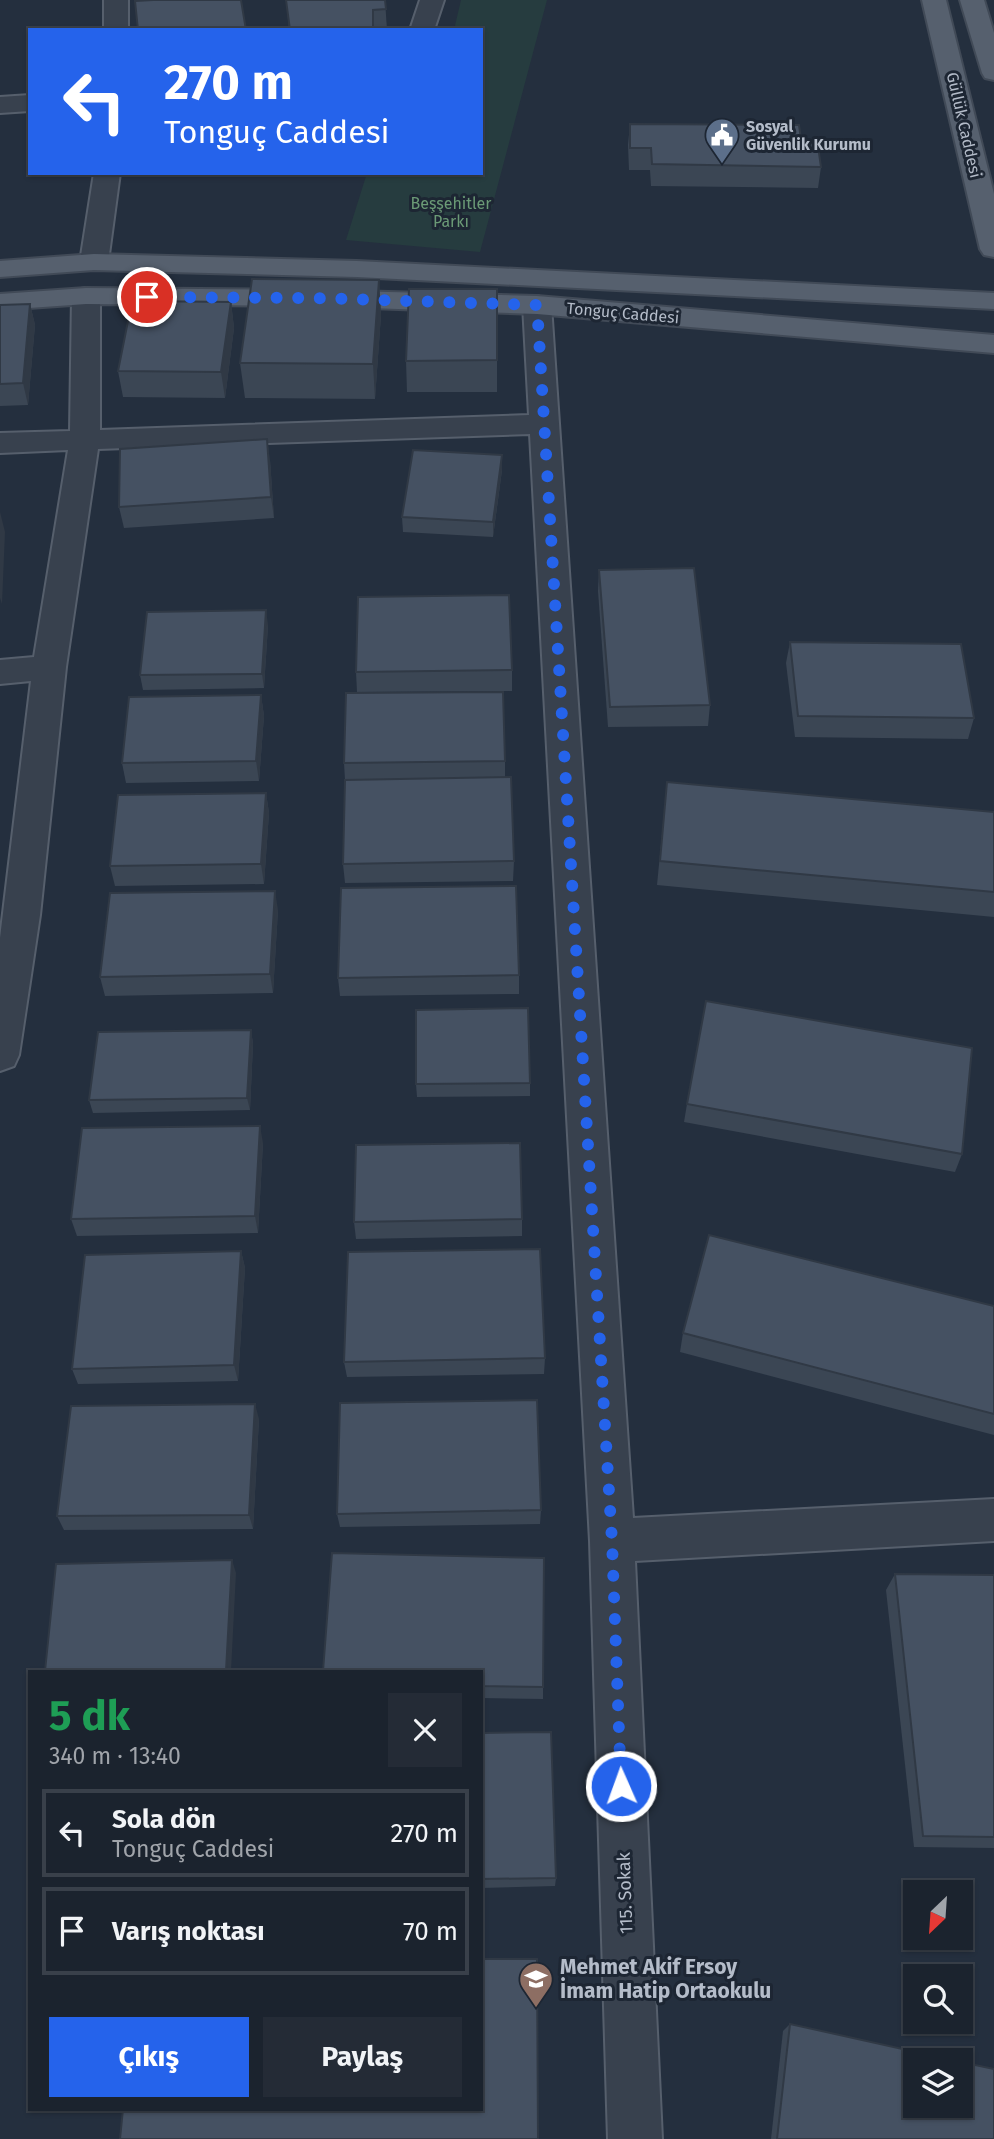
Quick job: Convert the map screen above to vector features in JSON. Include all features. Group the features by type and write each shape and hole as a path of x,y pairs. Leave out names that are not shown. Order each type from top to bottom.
{"main road":[{"name":"Güllük Caddesi","path":"934,0 994,249"},
{"path":"972,0 994,74"},
{"name":"Tonguç Caddesi","path":"0,269 94,262 357,269 994,301"},
{"name":"Tonguç Caddesi","path":"0,302 86,296 314,298 537,305 994,344"}],"street":[{"path":"116,0 116,28"},
{"path":"423,28 432,0"},
{"path":"0,105 28,103"},
{"path":"94,262 107,175"},
{"path":"0,1055 22,915 49,667 85,439 86,296"},
{"name":"115. Sokak","path":"537,305 542,424 612,1541 635,2139"},
{"path":"0,443 542,424"},
{"path":"0,672 49,667"},
{"path":"612,1541 994,1520"}],"green space":[{"name":"Beşşehitler Parkı","path":"461,0 547,0 480,252 346,240 366,175 483,175 483,28 454,28"}],"building":[{"path":"241,0 246,28 138,28 135,1"},
{"path":"286,0 385,0 386,9 373,10 373,28 290,28"},
{"path":"630,124 799,125 801,139 817,139 821,167 652,164 651,148 630,148"},
{"path":"252,279 379,280 373,364 240,363"},
{"path":"409,289 497,289 497,360 406,361"},
{"path":"132,301 231,302 221,372 118,371"},
{"path":"30,304 23,383 0,384 0,305"},
{"path":"267,439 271,497 119,507 120,449"},
{"path":"413,450 502,455 493,522 402,517"},
{"path":"694,568 710,705 610,707 599,570"},
{"path":"509,595 512,670 356,672 358,597"},
{"path":"266,610 262,674 140,675 147,612"},
{"path":"790,642 961,644 974,718 798,716"},
{"path":"503,692 505,761 344,763 346,693"},
{"path":"261,695 256,761 122,763 129,697"},
{"path":"511,777 514,861 343,864 345,780"},
{"path":"667,782 994,812 994,892 660,861"},
{"path":"266,793 261,864 110,866 118,795"},
{"path":"516,886 519,975 338,978 341,888"},
{"path":"275,891 270,974 100,977 110,893"},
{"path":"706,1001 972,1048 962,1154 687,1104"},
{"path":"528,1008 530,1083 416,1084 416,1010"},
{"path":"251,1030 247,1098 89,1100 98,1032"},
{"path":"260,1126 255,1216 71,1219 82,1128"},
{"path":"520,1143 522,1219 354,1222 356,1145"},
{"path":"709,1235 994,1306 994,1414 683,1333"},
{"path":"540,1249 545,1358 344,1362 348,1252"},
{"path":"241,1251 234,1365 72,1369 85,1255"},
{"path":"537,1400 541,1510 337,1514 340,1403"},
{"path":"255,1404 249,1515 57,1516 71,1406"},
{"path":"332,1553 544,1558 543,1687 483,1686 483,1670 323,1670"},
{"path":"232,1560 226,1670 45,1670 56,1564"},
{"path":"895,1574 994,1575 994,1837 923,1836"},
{"path":"551,1732 556,1878 483,1879 483,1733"},
{"path":"483,1959 537,1959 538,2139 120,2139 123,2111 483,2111"},
{"path":"790,2024 903,2049 903,2118 973,2118 973,2065 994,2069 994,2139 777,2139"}],"place":[{"name":"Sosyal Güvenlik Kurumu","path":"722,165"},
{"name":"Mehmet Akif Ersoy İmam Hatip Ortaokulu","path":"536,2009"}],"route":[{"path":"147,297 314,298 537,305 542,424 612,1541 621,1786"}]}
